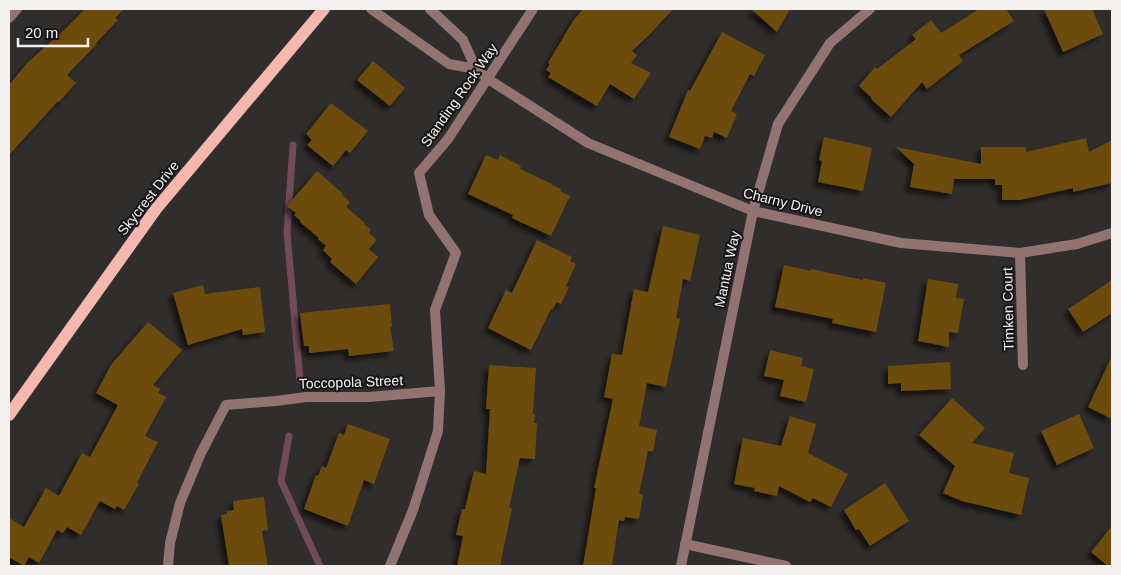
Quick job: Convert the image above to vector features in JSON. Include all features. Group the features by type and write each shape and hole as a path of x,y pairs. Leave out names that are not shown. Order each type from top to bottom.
{"main road":[{"name":"Skycrest Drive","path":"9,415 156,209 324,9"}],"street":[{"path":"9,18 18,9"},
{"name":"Charny Drive","path":"371,9 449,64 476,69"},
{"name":"Charny Drive","path":"430,9 463,40 476,69 488,79 588,143 753,211 901,243 1020,252 1077,244 1112,233"},
{"name":"Standing Rock Way","path":"390,566 413,510 438,431 440,391 435,310 456,252 429,215 419,173 448,139 533,9"},
{"name":"Mantua Way","path":"681,566 753,211 778,124 830,42 870,9"},
{"name":"Timken Court","path":"1020,252 1023,365"},
{"name":"Toccopola Street","path":"168,566 170,543 180,503 201,453 226,405 276,402 306,396 369,397 440,391"},
{"path":"685,544 786,566"}],"building":[{"path":"85,9 124,9 115,18 118,20 67,75 76,83 9,155 9,85 27,63"},
{"path":"583,9 673,9 632,51 637,55 631,63 651,73 634,99 610,84 597,106 548,77 551,73 546,70 550,64 548,63 573,21"},
{"path":"751,9 790,9 777,32"},
{"path":"979,9 1006,9 1014,21 959,55 963,61 927,89 922,82 891,117 859,86 875,67 877,69 916,39 912,35 931,20 941,33"},
{"path":"1044,9 1092,9 1103,34 1063,52"},
{"path":"722,32 765,55 754,76 750,74 731,111 737,114 727,138 714,132 712,138 705,136 700,149 669,137 688,90 690,91"},
{"path":"373,61 405,88 390,106 357,80"},
{"path":"331,103 368,131 350,153 346,150 333,166 307,145 312,140 306,134"},
{"path":"824,137 872,148 863,191 818,182 822,161 819,160"},
{"path":"1086,138 1089,152 1112,140 1112,183 1073,192 1073,188 1020,200 1002,200 1002,185 995,185 995,179 954,179 952,194 910,187 914,164 896,147 981,164 981,147 1026,147 1026,152"},
{"path":"486,155 498,160 500,155 521,166 520,169 552,184 570,196 551,236 512,218 513,215 468,194"},
{"path":"317,171 350,202 346,207 365,223 371,230 369,233 377,240 369,249 378,257 356,284 330,262 332,259 323,250 326,246 300,222 294,215 296,213 287,206"},
{"path":"663,226 700,235 690,281 683,279 676,318 680,319 666,387 647,383 639,426 657,430 653,452 648,451 639,494 643,495 639,519 625,517 624,521 619,520 612,566 583,566 596,488 594,488 613,399 604,397 612,354 622,355 634,289 648,292"},
{"path":"537,240 572,257 570,261 576,264 566,286 569,287 561,304 557,302 551,309 531,350 488,328 506,290 512,293"},
{"path":"784,265 886,283 876,332 832,323 833,319 775,307"},
{"path":"928,279 958,284 956,298 964,299 958,333 949,332 949,347 918,341"},
{"path":"1112,280 1112,313 1083,332 1068,309"},
{"path":"203,285 205,294 260,287 265,332 243,335 242,329 188,345 173,293"},
{"path":"390,304 392,327 390,327 394,351 349,356 348,349 309,353 309,346 304,346 300,313"},
{"path":"148,322 182,350 153,385 160,389 158,393 166,397 145,436 158,442 137,483 139,484 124,510 117,506 115,509 100,501 81,535 67,527 63,533 57,530 39,563 29,557 24,566 9,557 9,518 24,527 46,488 59,496 82,453 90,457 118,405 96,393 111,365"},
{"path":"770,350 803,358 801,366 814,369 806,402 780,396 784,380 764,376"},
{"path":"1112,356 1112,419 1088,407"},
{"path":"950,362 951,389 901,391 901,383 888,384 888,366"},
{"path":"489,365 536,368 533,414 535,414 534,423 537,423 535,459 520,458 509,508 512,508 500,566 457,566 463,536 456,535 462,509 465,509 474,471 486,474 490,409 486,409"},
{"path":"952,398 985,428 972,443 1014,453 1009,473 1029,478 1021,515 962,501 943,493 955,466 919,435"},
{"path":"1079,414 1094,448 1057,465 1041,431"},
{"path":"790,416 816,424 808,453 848,474 831,507 813,498 810,502 779,486 777,496 754,491 755,488 734,484 743,438 781,446"},
{"path":"348,424 390,439 374,484 364,480 348,526 304,509 316,475 318,476 322,466 326,468 339,433 344,435"},
{"path":"885,483 909,521 870,546 859,529 856,530 844,510"},
{"path":"264,497 268,530 262,531 268,566 229,566 221,515 227,514 227,511 234,510 233,501"},
{"path":"1112,526 1112,566 1108,566 1091,552"}],"waterway":[{"path":"293,145 287,232 300,380"},
{"path":"289,436 281,481 320,566"}]}
